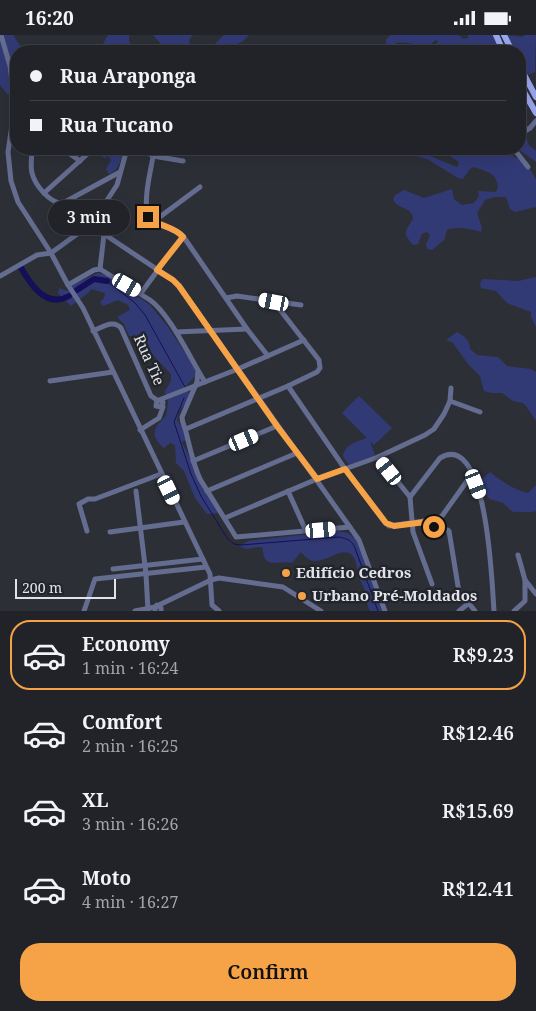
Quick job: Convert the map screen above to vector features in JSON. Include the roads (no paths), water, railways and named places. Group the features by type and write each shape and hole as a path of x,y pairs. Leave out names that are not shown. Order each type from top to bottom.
{"main road":[{"path":"526,83 534,105"},
{"path":"526,94 534,105"}],"street":[{"path":"1,35 10,66"},
{"path":"526,131 536,121"},
{"path":"10,138 8,151 11,181 18,203 51,253 82,308 206,567 210,580 212,605 219,611"},
{"path":"32,155 32,175 44,193 53,202 63,203 120,172"},
{"path":"72,155 80,161"},
{"path":"44,193 86,155"},
{"path":"0,276 37,255 51,253 92,225 117,185 125,155"},
{"path":"519,155 528,167"},
{"path":"183,161 154,156 146,205 148,217 153,222 179,232 268,356"},
{"path":"109,177 117,185"},
{"path":"153,222 200,187"},
{"path":"92,225 179,286 359,540 385,611"},
{"path":"100,269 103,245 101,232"},
{"path":"140,293 183,237"},
{"path":"103,245 111,239"},
{"path":"68,285 94,270 100,269 156,304 176,332 206,382"},
{"path":"226,298 237,296 301,305"},
{"path":"186,429 288,386 317,372 320,368 319,360 274,302"},
{"name":"Rua Tie","path":"93,331 113,323 117,324 123,333 150,396 160,403 160,417 140,430"},
{"path":"176,332 247,329"},
{"path":"160,403 170,396 304,340"},
{"path":"50,381 113,371"},
{"path":"198,371 196,386 182,421 200,479 234,534 240,537 350,527"},
{"path":"288,386 345,469 390,526 433,521 442,516 472,475"},
{"path":"224,518 417,440 434,429 444,415 450,401 451,388"},
{"path":"189,389 192,395"},
{"path":"450,401 480,411"},
{"path":"194,461 277,426"},
{"path":"207,491 297,453"},
{"path":"410,497 440,458 446,454 453,453 465,460 480,495 485,520 494,611"},
{"path":"378,457 410,497 411,524 432,584"},
{"path":"87,531 79,504 88,499 95,499 162,474"},
{"path":"467,481 476,484"},
{"path":"136,491 146,574 146,610"},
{"path":"288,491 306,531"},
{"path":"433,521 436,529 446,529 451,535 459,591 475,611"},
{"path":"110,532 184,522"},
{"path":"514,611 523,604 525,594 525,580 518,555"},
{"path":"113,569 202,559"},
{"path":"84,611 95,579 206,567"},
{"path":"135,611 159,609 166,602 210,580 219,578 283,587 321,611"},
{"path":"525,580 535,592"},
{"path":"525,594 528,591 535,592"},
{"path":"459,611 469,603"}],"waterway":[{"path":"20,266 34,287 46,297 61,299 69,296"},
{"path":"77,290 94,279 107,281"},
{"path":"107,281 135,303 145,315 185,387"},
{"path":"184,398 174,422 191,474 201,496 227,538 234,544 241,545 339,537 349,540 355,548 378,611"}],"place":[{"name":"Edifício Cedros","path":"286,573"},
{"name":"Urbano Pré-Moldados","path":"302,596"}]}
